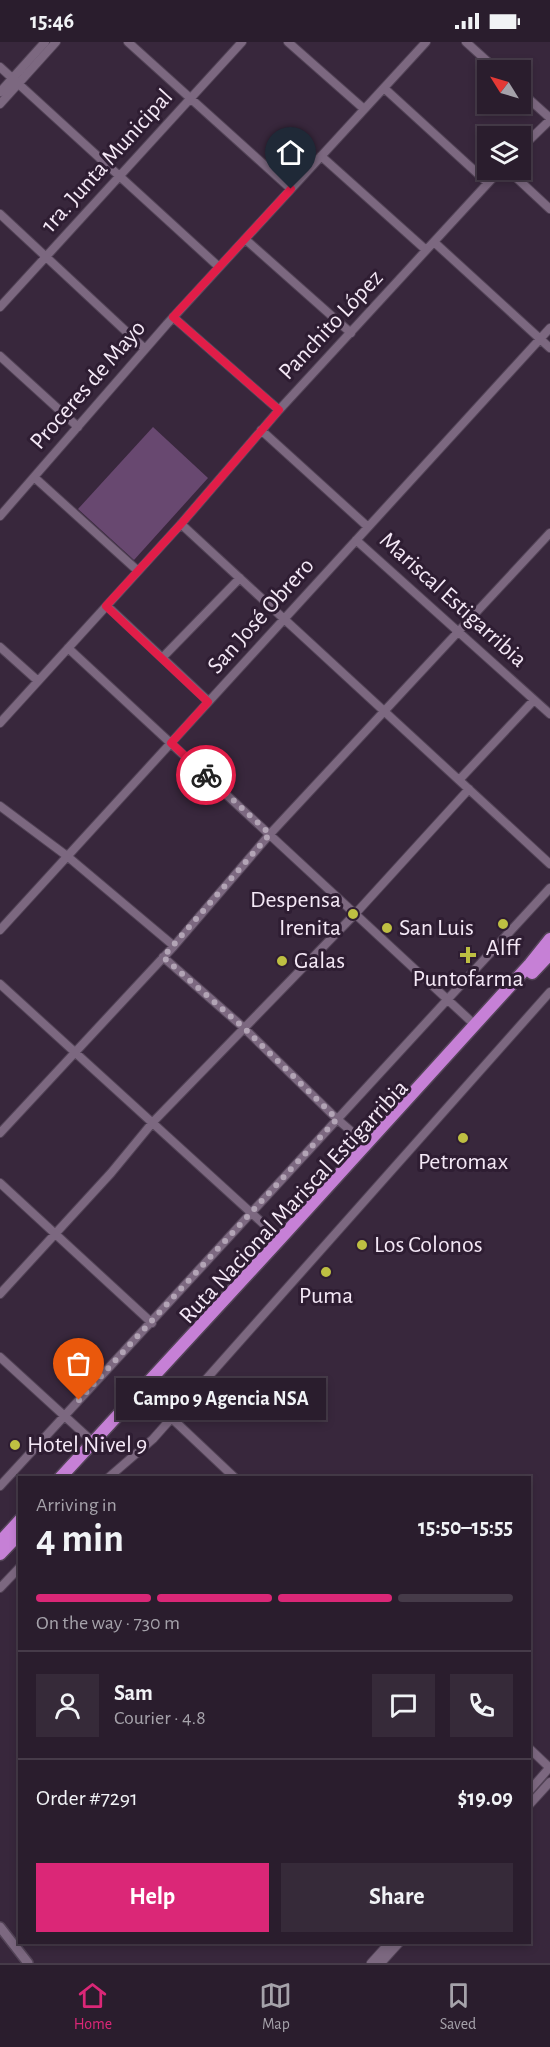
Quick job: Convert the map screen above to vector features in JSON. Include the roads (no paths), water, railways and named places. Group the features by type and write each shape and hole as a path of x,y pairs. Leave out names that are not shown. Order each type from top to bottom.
{"highway":[{"name":"Ruta Nacional Mariscal Estigarribia","path":"62,1476 475,1025 550,939"},
{"name":"Ruta Nacional Mariscal Estigarribia","path":"70,1476 550,954"},
{"path":"0,1542 18,1522"},
{"path":"0,1554 18,1536"}],"street":[{"path":"0,104 45,42"},
{"path":"0,92 56,42"},
{"path":"128,42 291,189"},
{"name":"1ra. Junta Municipal","path":"0,307 242,42"},
{"path":"288,42 364,110"},
{"name":"Proceres de Mayo","path":"0,516 173,317 426,42"},
{"path":"465,42 486,60"},
{"path":"0,67 219,267"},
{"path":"384,88 489,183"},
{"path":"531,102 550,119 531,138"},
{"path":"321,156 426,250"},
{"name":"Panchito López","path":"0,723 181,524 279,410 492,180"},
{"path":"519,180 550,209"},
{"path":"0,214 146,349"},
{"path":"244,239 351,333"},
{"path":"434,242 550,348"},
{"path":"173,317 279,410"},
{"name":"San José Obrero","path":"0,930 550,328"},
{"path":"0,356 78,427"},
{"path":"261,430 368,527"},
{"path":"34,477 138,571"},
{"path":"181,524 550,864"},
{"path":"0,1132 174,945 270,834 550,533"},
{"name":"Mariscal Estigarribia","path":"357,540 534,700 548,709"},
{"path":"162,658 240,578"},
{"path":"106,606 208,702"},
{"path":"0,647 38,681"},
{"path":"68,648 475,1025"},
{"path":"459,780 534,700"},
{"path":"0,1294 111,1173 153,1122 356,913 469,789"},
{"path":"0,806 67,856 174,945"},
{"path":"0,1486 550,888"},
{"path":"163,957 244,1028 337,1119 366,1144"},
{"path":"0,984 280,1239"},
{"path":"110,1476 153,1439 170,1417 267,1312 550,992"},
{"path":"0,1183 152,1323"},
{"path":"0,1357 93,1442"},
{"path":"146,1394 234,1476"},
{"path":"0,1588 18,1570"},
{"path":"531,1750 550,1768 531,1789"},
{"path":"531,1803 550,1782"},
{"path":"0,1927 28,1963"},
{"path":"381,1963 389,1944"},
{"path":"371,1963 397,1944"}],"place":[{"name":"Despensa Irenita","path":"353,914"},
{"name":"Alff","path":"503,924"},
{"name":"San Luis","path":"387,928"},
{"name":"Puntofarma","path":"468,955"},
{"name":"Galas","path":"282,961"},
{"name":"Petromax","path":"463,1138"},
{"name":"Los Colonos","path":"362,1245"},
{"name":"Puma","path":"326,1272"},
{"name":"Campo 9 Agencia NSA","path":"79,1400"},
{"name":"Hotel Nivel 9","path":"15,1445"}]}
